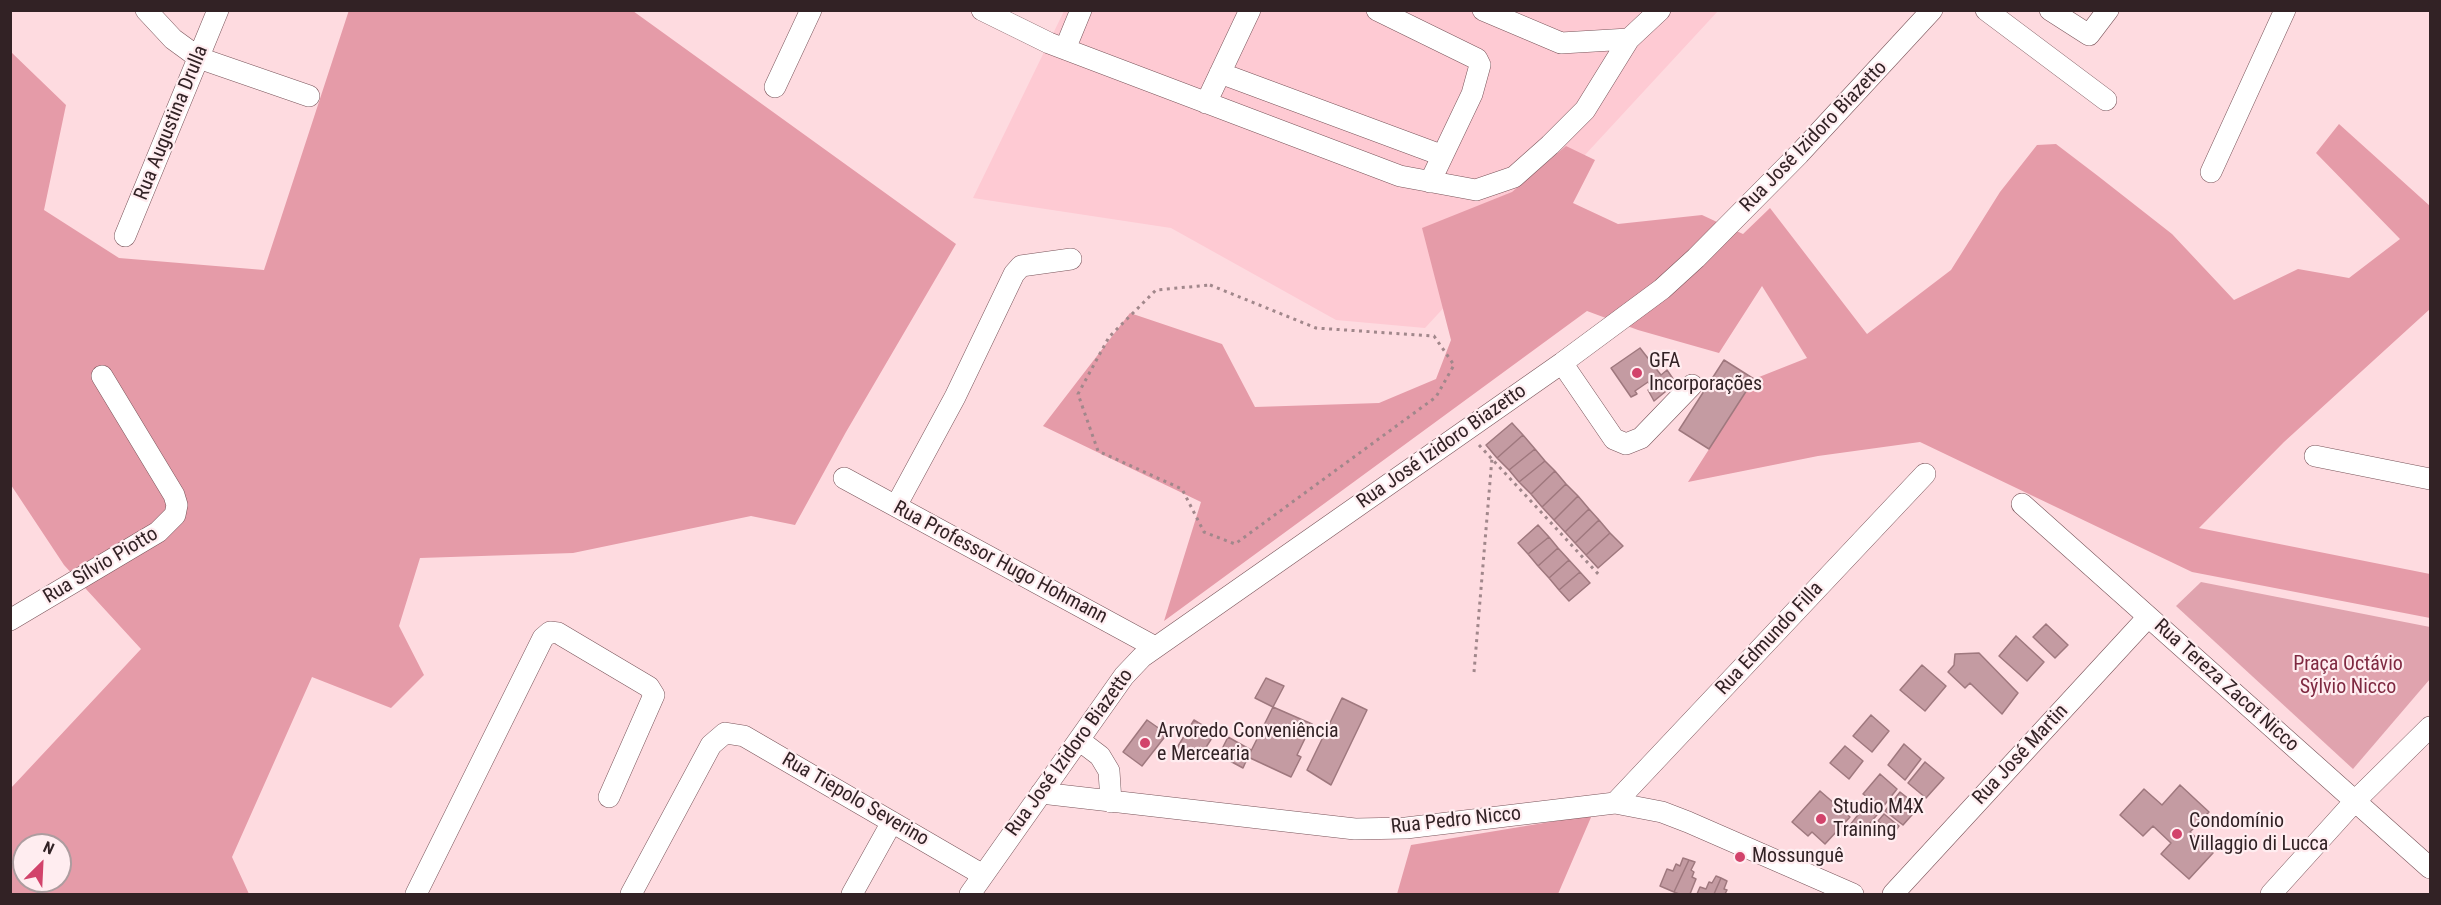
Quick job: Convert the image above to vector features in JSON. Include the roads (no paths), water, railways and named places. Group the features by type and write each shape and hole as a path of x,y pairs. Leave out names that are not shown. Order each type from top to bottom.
{"street":[{"path":"146,10 173,39 199,58 309,96"},
{"name":"Rua Augustina Drulla","path":"125,236 218,10"},
{"path":"775,87 811,10"},
{"path":"982,10 1057,46 1400,177 1476,190 1514,177 1586,110 1629,39 1660,10"},
{"path":"1057,46 1081,10"},
{"path":"1206,103 1250,10"},
{"path":"1377,10 1477,59 1480,65 1472,94 1430,182"},
{"path":"1483,10 1561,44 1629,39"},
{"name":"Rua José Izidoro Biazetto","path":"970,894 1128,671 1155,647 1562,363 1662,289 1696,258 1813,138 1932,10"},
{"path":"1986,10 2106,100"},
{"path":"2050,10 2089,35 2108,10"},
{"path":"2211,172 2285,10"},
{"path":"1220,73 1441,155"},
{"path":"896,506 956,397 1014,274 1021,266 1071,259"},
{"path":"1562,363 1614,439 1626,444 1641,438 1692,385"},
{"name":"Rua Sílvio Piotto","path":"10,620 158,532 175,515 177,505 174,495 102,376"},
{"path":"2315,456 2430,478"},
{"name":"Rua Edmundo Filla","path":"1615,803 1925,474"},
{"name":"Rua Professor Hugo Hohmann","path":"844,478 1155,647"},
{"name":"Rua Tereza Zacot Nicco","path":"2022,504 2430,868"},
{"name":"Rua José Martin","path":"1893,894 2148,617"},
{"path":"416,894 543,638 550,632 558,633 650,687 654,695 609,797"},
{"path":"2271,894 2355,801 2430,727"},
{"name":"Rua Tiepolo Severino","path":"631,894 711,745 725,734 744,736 983,875"},
{"path":"1079,740 1100,756 1109,771 1111,802"},
{"name":"Rua Pedro Nicco","path":"1041,793 1355,829 1406,828 1615,803 1662,812 1853,894"},
{"path":"852,894 892,822"}],"place":[{"name":"GFA Incorporações","path":"1637,373"},
{"name":"Arvoredo Conveniência e Mercearia","path":"1145,743"},
{"name":"Studio M4X Training","path":"1821,819"},
{"name":"Condomínio Villaggio di Lucca","path":"2177,834"},
{"name":"Mossunguê","path":"1740,857"}],"park label":[{"name":"Praça Octávio Sýlvio Nicco","path":"2348,676"}]}
